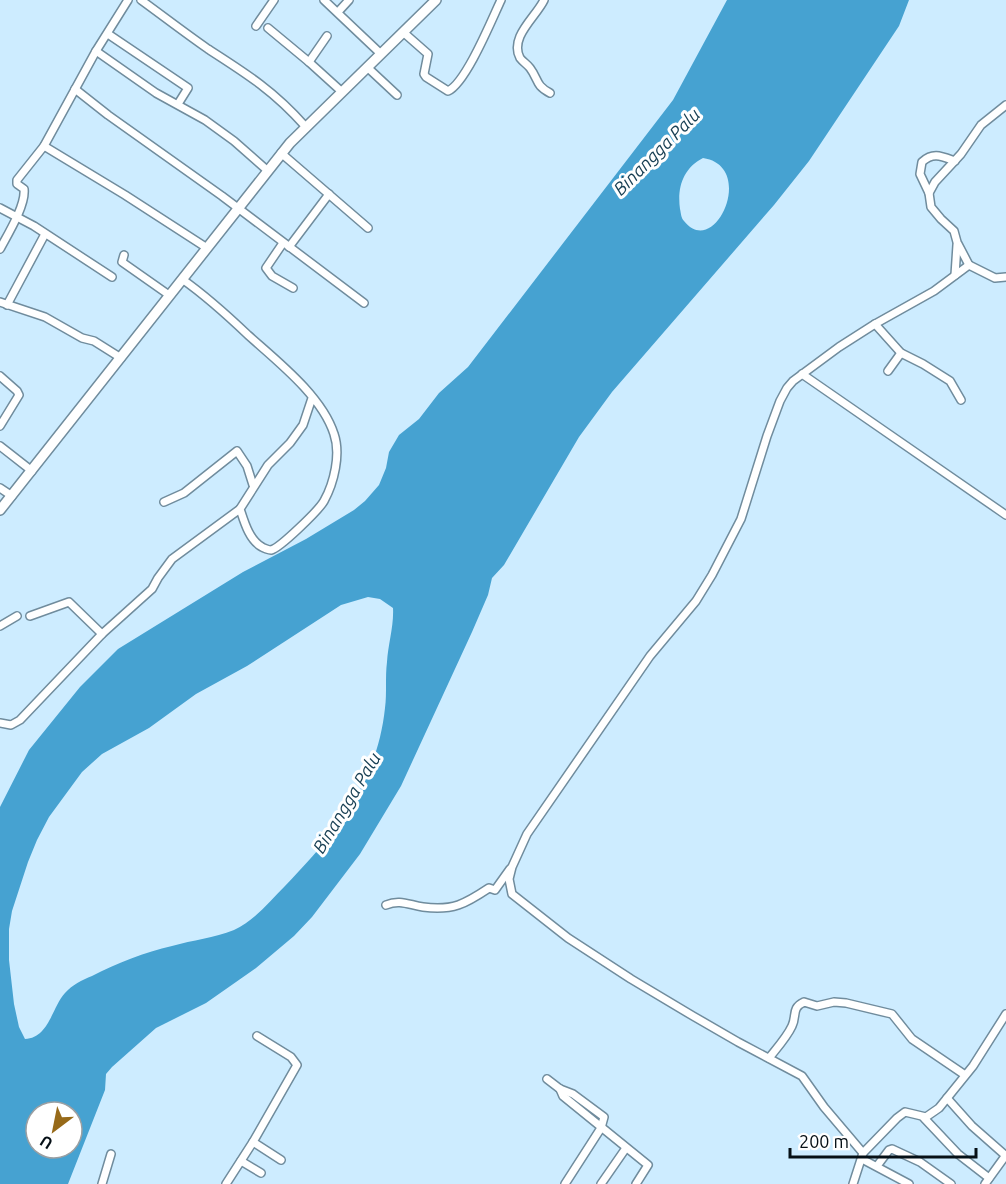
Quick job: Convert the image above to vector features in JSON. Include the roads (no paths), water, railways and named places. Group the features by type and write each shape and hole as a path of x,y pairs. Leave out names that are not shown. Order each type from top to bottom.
{"main road":[{"path":"0,510 281,153 305,126 436,0"}],"street":[{"path":"0,249 16,217 25,191 17,184 17,180 44,146 96,51 128,0"},
{"path":"141,0 256,80 278,97 305,126"},
{"path":"256,26 274,0"},
{"path":"324,0 381,54"},
{"path":"338,12 349,0"},
{"path":"404,32 428,54 424,74 426,77 448,91 457,84 469,65 501,0"},
{"path":"544,0 523,30 518,47 519,57 530,68 538,85 550,93"},
{"path":"268,28 341,91"},
{"path":"108,34 188,88 178,104"},
{"path":"309,62 327,36"},
{"path":"96,51 156,93 178,104 234,141 268,171"},
{"path":"367,67 397,95"},
{"path":"75,89 364,303"},
{"path":"929,193 935,182 955,161 981,125 1006,105"},
{"path":"44,146 120,191 207,248"},
{"path":"281,153 368,228"},
{"path":"955,161 932,154 921,162 920,174 929,193 931,207 954,231 969,265 995,278 1006,277"},
{"path":"293,288 272,276 266,268 329,194"},
{"path":"0,208 112,277"},
{"path":"45,234 4,303 45,317 121,358"},
{"path":"955,275 957,242"},
{"path":"123,255 121,260 123,263 169,295"},
{"path":"909,1184 862,1156 802,1076 631,980 568,938 512,894 509,879 527,834 650,656 696,601 712,575 741,519 780,400 793,381 875,324 934,291 969,265"},
{"path":"182,279 218,306 282,364 312,398 330,425 336,444 332,482 323,502 298,528 271,550 256,543 248,531 240,508"},
{"path":"875,324 901,353 950,381 961,399"},
{"path":"888,371 901,353"},
{"path":"802,374 1006,515"},
{"path":"0,376 19,395 0,426"},
{"path":"0,723 11,725 20,720 102,634 152,589 172,559 240,508 268,465 290,443 303,425 312,398"},
{"path":"0,446 32,471"},
{"path":"164,502 184,492 237,451 244,461 253,485"},
{"path":"0,488 12,496"},
{"path":"30,616 69,602 102,634"},
{"path":"0,626 16,616"},
{"path":"386,905 402,902 423,907 459,906 489,888 495,890 512,867"},
{"path":"770,1058 792,1027 794,1011 800,1004 804,1002 822,1006 834,1002 846,1002 892,1014 912,1039 965,1076"},
{"path":"924,1118 932,1114 965,1076 985,1050 1006,1014"},
{"path":"226,1184 297,1065 291,1058 258,1036"},
{"path":"547,1079 560,1089 573,1094 604,1117 601,1128 565,1184"},
{"path":"853,1184 862,1156 902,1113 924,1118 987,1181 1006,1155 972,1126 947,1098"},
{"path":"601,1128 648,1165 636,1184"},
{"path":"253,1142 281,1160"},
{"path":"601,1184 626,1148"},
{"path":"877,1166 892,1149 920,1162 951,1184"},
{"path":"102,1184 111,1154"},
{"path":"241,1161 261,1173"}],"water":[{"name":"Binangga Palu","path":"727,0 909,0 899,26 809,161 774,205 612,392 579,437 504,565 492,578 488,595 472,632 401,786 360,854 312,917 294,936 256,968 206,1003 156,1028 112,1067 106,1074 105,1090 84,1143 84,1100 24,1100 24,1160 77,1160 68,1184 0,1184 0,807 29,750 80,687 118,649 243,572 306,539 365,501 379,485 389,452 399,435 419,419 439,393 468,367 673,100","holes":["703,158 719,165 727,177 729,192 725,207 718,220 708,229 696,230 682,218 680,194 683,179 691,167","368,597 380,599 393,608 386,668 385,708 373,760 363,783 337,826 304,866 268,904 248,921 226,933 141,955 81,981 65,993 45,1028 33,1037 25,1039 19,1027 14,1004 9,960 9,929 12,911 37,840 49,817 82,772 102,754 149,728 196,694 247,666 341,605"]}]}
